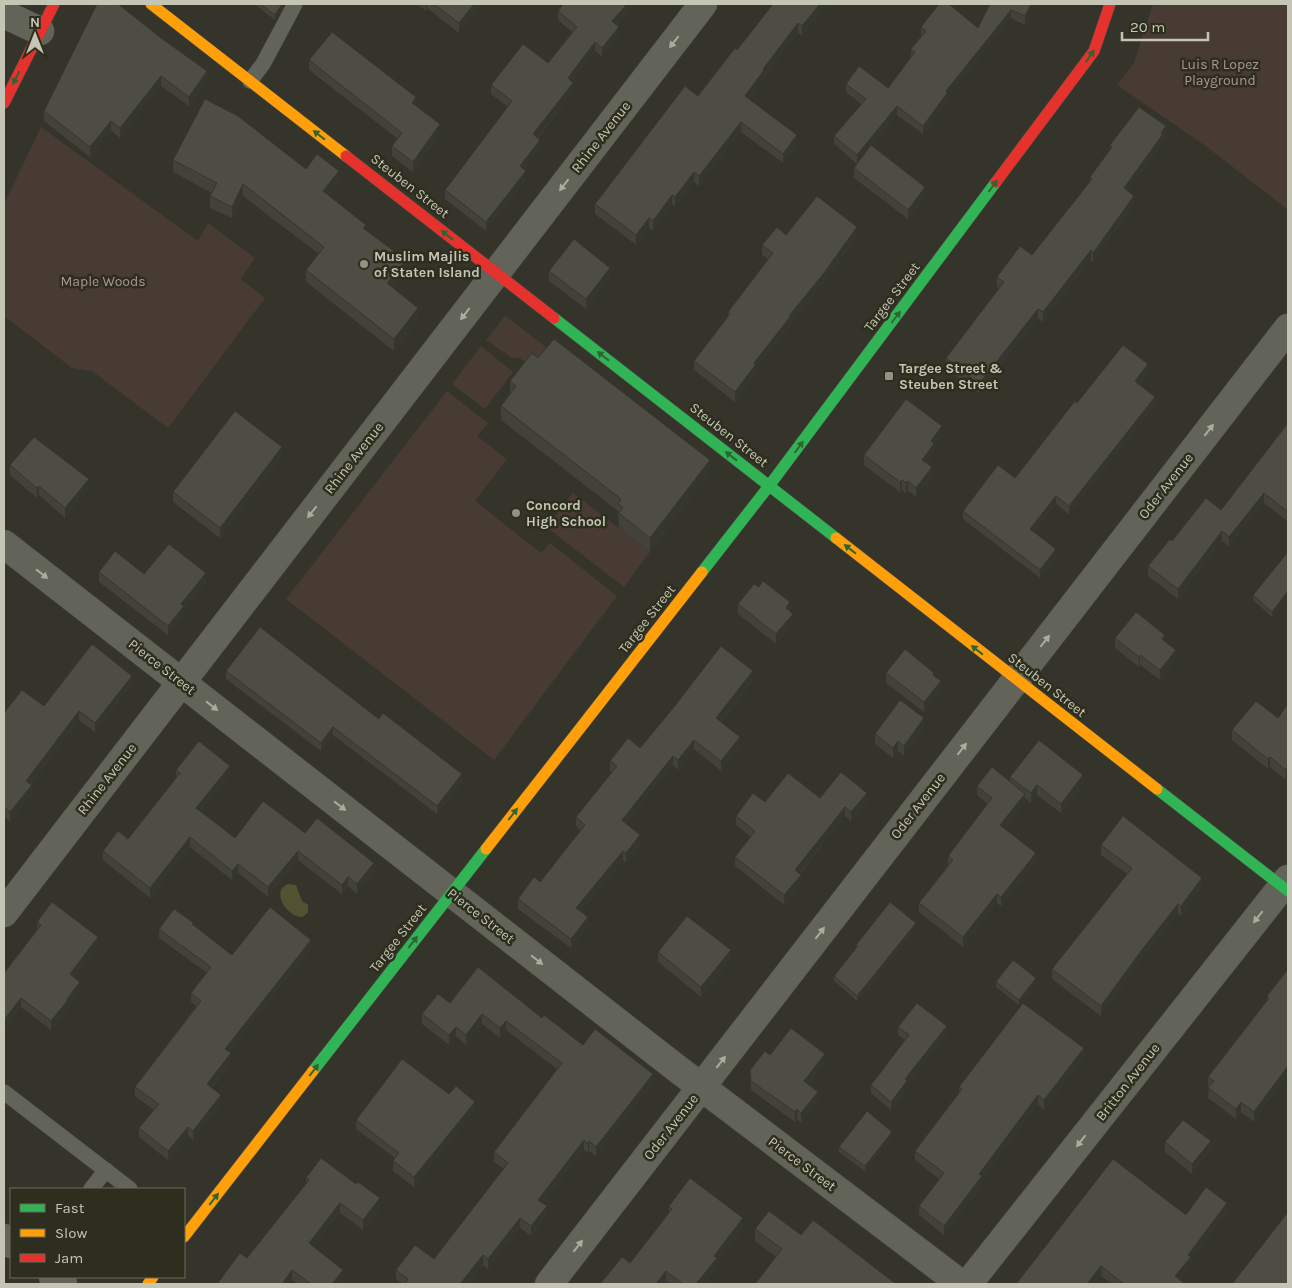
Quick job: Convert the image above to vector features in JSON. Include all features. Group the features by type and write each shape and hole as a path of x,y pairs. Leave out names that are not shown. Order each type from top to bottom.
{"main road":[{"path":"4,103 54,4"},
{"name":"Steuben Street","path":"151,4 1016,680 1286,885"},
{"name":"Targee Street","path":"185,1234 769,486 1094,51 1110,4"}],"street":[{"name":"Rhine Avenue","path":"4,913 703,4"},
{"path":"4,14 40,31"},
{"name":"Oder Avenue","path":"548,1284 1288,328"},
{"name":"Pierce Street","path":"4,544 701,1088 961,1284"},
{"name":"Britton Avenue","path":"968,1284 1286,885"}],"lane":[{"path":"250,81 263,64 296,4"},
{"path":"4,1092 129,1188"},
{"path":"92,1188 106,1170"}],"green space":[{"name":"Luis R Lopez Playground","path":"1153,4 1288,4 1288,210 1207,147 1117,85 1134,63"},
{"name":"Maple Woods","path":"41,127 198,241 208,223 255,258 241,279 265,298 168,428 92,371 72,368 4,316 4,204"},
{"path":"505,316 554,353 538,373 520,358 512,358 486,340"},
{"path":"481,346 513,372 485,409 452,384"},
{"name":"Concord High School","path":"447,391 488,423 477,436 507,459 475,501 541,553 550,543 617,596 494,760 286,599"},
{"path":"573,493 650,552 624,587 546,527"}],"shaded area":[{"path":"288,884 296,885 302,901 308,905 308,912 303,917 291,913 283,903 280,892"}],"building":[{"path":"97,4 118,4 207,71 189,97 161,76 120,128 111,121 90,147 44,111"},
{"path":"260,4 282,4 275,15"},
{"path":"434,4 474,4 459,23"},
{"path":"563,4 627,4 612,21 619,27 602,48 595,42 568,78 573,83 533,134 540,140 520,166 526,171 486,222 445,190 512,101 491,85 523,44 548,63 577,27 558,11"},
{"path":"773,4 820,4 802,26 798,23 745,96 797,135 783,154 741,122 699,176 694,172 675,197 672,195 653,221 649,218 636,235 595,204 685,86 698,96 735,48 737,50"},
{"path":"939,4 949,4 978,28 990,4 1031,4 1025,16 1011,10 946,91 948,92 923,126 897,106 857,155 834,136 866,99 846,84 859,66 888,88 915,52 911,49 926,31 921,27"},
{"path":"332,32 416,97 412,103 440,124 413,162 392,146 402,133 309,60"},
{"path":"205,99 238,116 306,169 317,154 339,171 323,191 366,225 363,228 406,260 387,283 418,308 394,339 306,270 324,247 243,184 232,207 210,196 217,183 173,160"},
{"path":"1139,107 1166,126 1161,133 1163,134 1124,188 1134,196 1093,253 1091,250 1043,312 1038,309 979,384 946,358 1004,282 997,277 1020,246 1032,255 1092,179 1090,177 1112,147 1110,145"},
{"path":"871,145 925,187 908,210 854,168"},
{"path":"817,196 857,227 754,363 756,364 735,392 694,361 773,253 762,245 777,227 786,235"},
{"path":"574,239 610,268 586,299 549,271"},
{"path":"554,339 710,460 650,538 619,513 623,507 618,504 621,499 501,406 516,386 510,381 532,353 538,358"},
{"path":"1123,345 1148,364 1135,381 1155,397 1069,506 1056,496 1030,529 1056,549 1040,570 963,511 998,465 1015,478 1075,401 1077,403"},
{"path":"906,399 942,426 931,441 934,444 922,460 932,467 916,488 908,481 906,483 902,480 900,482 864,455"},
{"path":"235,411 282,447 220,528 173,492"},
{"path":"1288,423 1288,512 1264,493 1229,537 1222,531 1178,589 1148,566 1170,539 1172,541 1206,498 1221,510"},
{"path":"34,437 89,479 65,508 10,465"},
{"path":"169,544 206,573 181,604 184,606 168,626 99,572 115,551 144,574"},
{"path":"1288,552 1288,591 1272,612 1253,595"},
{"path":"763,581 790,602 786,608 793,614 776,634 738,604 754,584 759,587"},
{"path":"1136,612 1165,635 1162,639 1176,650 1160,670 1140,655 1139,657 1115,638"},
{"path":"260,627 379,719 383,713 462,774 437,806 333,727 321,743 226,671"},
{"path":"92,644 132,676 95,723 79,711 26,781 32,785 10,812 4,807 4,713 22,690 44,706"},
{"path":"721,646 753,671 716,718 740,737 721,761 694,740 678,760 673,756 622,820 640,835 626,853 623,851 576,908 588,917 571,939 518,899 534,877 540,882 585,825 576,817 617,766 610,761 628,738 640,748"},
{"path":"905,649 941,681 924,702 886,673"},
{"path":"900,700 924,718 904,746 898,741 893,748 875,734"},
{"path":"1256,701 1278,718 1288,704 1288,767 1286,770 1270,757 1268,759 1232,730"},
{"path":"1039,740 1083,775 1061,804 1037,785 1031,793 1010,777"},
{"path":"199,741 230,766 196,808 235,838 263,801 305,833 317,818 374,863 357,884 348,877 342,885 298,851 268,887 238,864 232,871 190,837 150,888 103,851 118,831 128,839 180,773 176,770"},
{"path":"992,767 1025,794 1000,825 1036,853 1001,897 997,894 963,937 919,903 953,860 948,856 992,798 977,786"},
{"path":"841,772 867,793 851,812 845,807 795,870 801,875 784,895 735,857 755,831 736,816 753,793 765,802 788,773 820,798"},
{"path":"1123,816 1202,878 1181,906 1178,904 1101,1006 1052,969 1132,868 1101,845"},
{"path":"52,902 98,937 70,974 80,982 51,1021 21,998 4,1020 4,973 41,925 37,922"},
{"path":"890,902 916,923 857,996 834,976"},
{"path":"270,907 311,940 225,1049 231,1053 207,1084 221,1095 193,1131 188,1127 168,1151 139,1128 159,1104 135,1087 201,1001 191,993 211,967 159,929 174,909 232,955"},
{"path":"687,916 731,950 701,987 658,952"},
{"path":"1013,960 1036,978 1019,1000 996,982"},
{"path":"478,967 542,1018 544,1015 583,1045 595,1029 653,1074 596,1147 589,1141 588,1144 584,1140 538,1200 547,1206 531,1226 520,1218 488,1259 483,1255 460,1284 405,1284 408,1279 396,1270 415,1245 434,1259 508,1163 494,1152 562,1063 506,1021 500,1028 482,1014 466,1035 456,1027 449,1035 422,1014 438,994 450,1003"},
{"path":"1288,969 1288,1066 1254,1112 1241,1102 1236,1109 1208,1088 1214,1081 1208,1077 1269,998 1267,996"},
{"path":"917,1003 947,1026 905,1079 907,1081 891,1102 871,1085 909,1035 898,1027"},
{"path":"1023,1003 1084,1048 1044,1100 1038,1095 979,1174 982,1176 944,1226 919,1206 944,1173 915,1151 962,1089 959,1087"},
{"path":"791,1028 825,1054 804,1081 818,1092 801,1113 797,1109 795,1112 751,1081 750,1070 765,1051 770,1055"},
{"path":"402,1059 449,1094 456,1086 475,1102 414,1177 393,1161 399,1153 356,1120"},
{"path":"867,1111 892,1132 865,1166 839,1147"},
{"path":"1183,1120 1211,1141 1192,1164 1165,1142"},
{"path":"321,1158 356,1184 358,1182 380,1198 363,1220 340,1203 309,1243 343,1270 332,1284 311,1284 292,1270 282,1284 217,1284 240,1253 247,1258 309,1180 306,1178"},
{"path":"1113,1159 1186,1215 1206,1187 1227,1203 1188,1255 1191,1257 1175,1276 1185,1284 1124,1284 1101,1266 1087,1284 1016,1284"},
{"path":"690,1178 743,1218 714,1256 717,1258 696,1284 683,1284 666,1271 656,1284 600,1284 622,1257 630,1263 672,1209 669,1206"},
{"path":"769,1211 801,1235 813,1220 896,1284 755,1284 782,1249 755,1229"},
{"path":"1288,1212 1288,1284 1232,1284"}],"traffic: fast":[{"path":"702,572 769,486 996,182"},
{"path":"554,318 836,538"},
{"path":"1157,789 1288,891"},
{"path":"313,1071 486,849"}],"traffic: slow":[{"path":"151,4 346,156"},
{"path":"836,538 1157,789"},
{"path":"486,849 702,572"},
{"path":"185,1236 313,1071"},
{"path":"148,1284 152,1278"}],"traffic: jam":[{"path":"4,103 54,4"},
{"path":"996,182 1094,51 1110,4"},
{"path":"346,156 554,318"}],"place":[{"name":"Muslim Majlis of Staten Island","path":"364,264"},
{"name":"Targee Street & Steuben Street","path":"889,376"},
{"name":"Concord High School","path":"516,513"}]}
